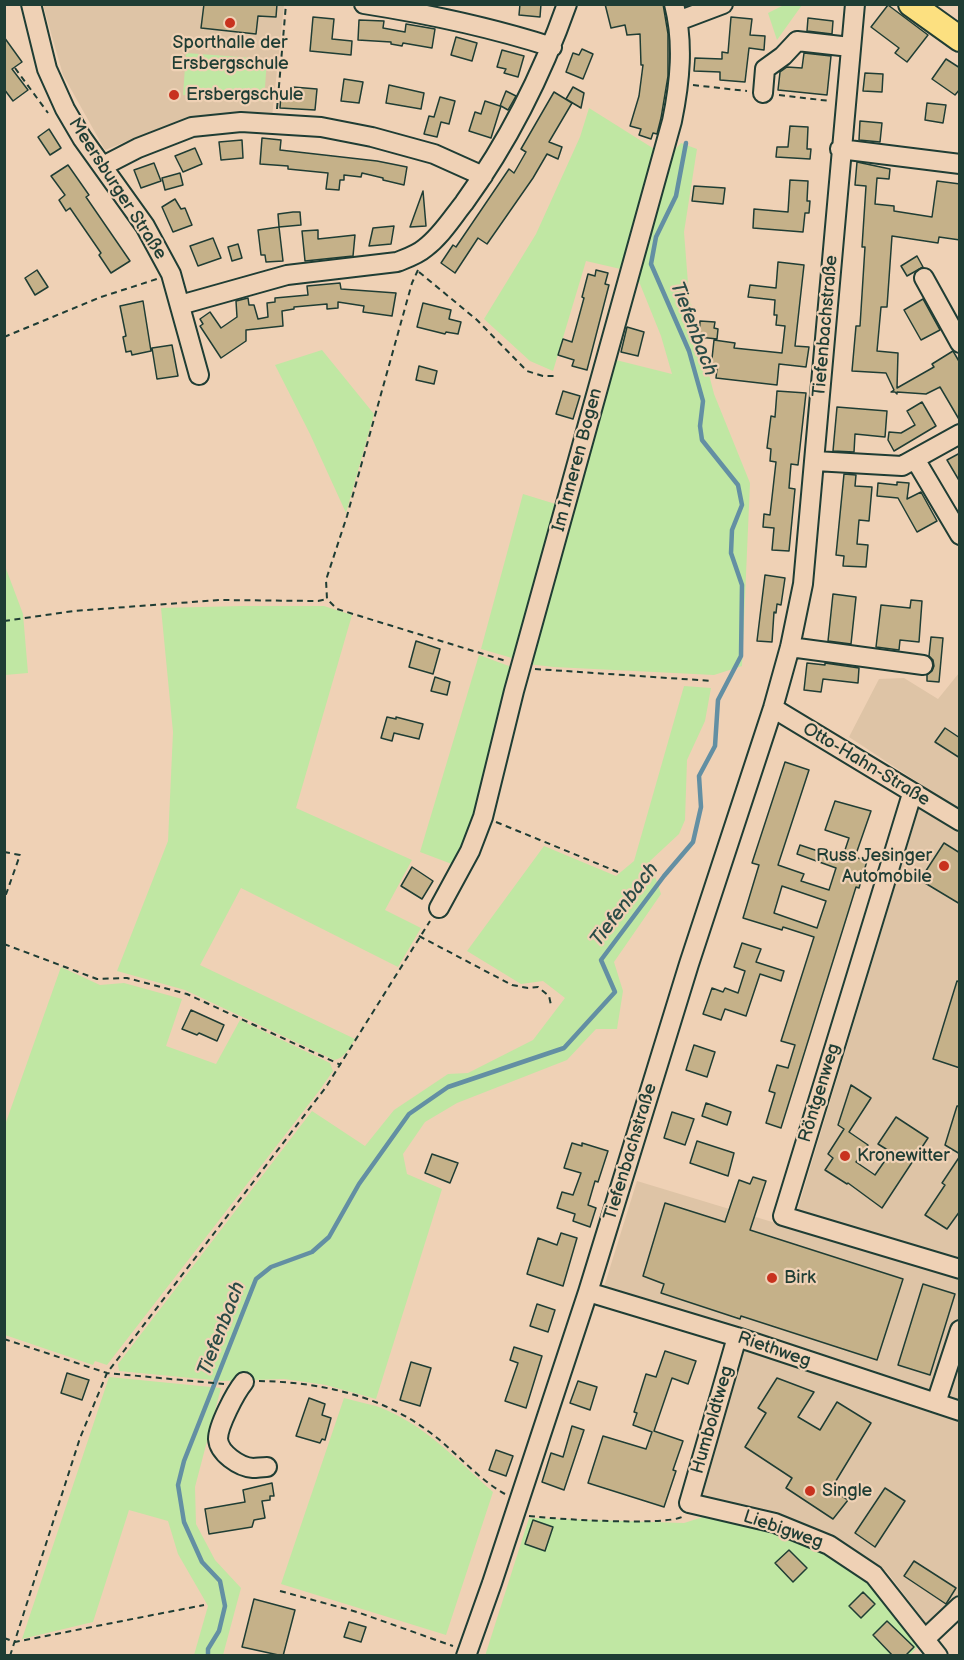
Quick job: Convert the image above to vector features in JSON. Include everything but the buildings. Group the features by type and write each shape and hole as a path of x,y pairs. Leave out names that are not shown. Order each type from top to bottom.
{"main road":[{"path":"912,4 960,39"}],"street":[{"name":"Meersburger Straße","path":"31,4 47,69 65,109 82,138 145,226 171,274 199,375"},
{"path":"364,4 501,31 552,47"},
{"path":"180,305 287,274 416,264 483,176 526,103 552,47 567,4"},
{"path":"676,13 723,4"},
{"name":"Tiefenbachstraße","path":"466,1653 588,1292 675,1008 773,708 790,647 803,585 840,149 855,4"},
{"name":"Im Inneren Bogen","path":"439,908 470,851 483,817 522,666 672,121 680,84 676,13"},
{"path":"763,93 765,69 783,56 797,41 850,47"},
{"path":"103,166 138,148 192,128 241,122 321,127 372,137 434,154 483,176"},
{"path":"840,149 960,164"},
{"path":"924,278 960,343"},
{"path":"815,461 902,466 960,434"},
{"path":"915,459 960,535"},
{"path":"790,647 923,665"},
{"name":"Otto-Hahn-Straße","path":"773,708 960,821"},
{"name":"Röntgenweg","path":"912,794 783,1216 960,1269"},
{"name":"Riethweg","path":"588,1292 737,1337 960,1411"},
{"path":"936,1403 960,1330"},
{"name":"Humboldtweg","path":"689,1503 737,1337"},
{"path":"244,1382 231,1401 218,1437 221,1448 244,1466 267,1467"},
{"name":"Liebigweg","path":"689,1503 774,1523 829,1545 874,1575 938,1656"},
{"path":"926,1639 960,1606"}],"path":[{"path":"276,124 286,4"},
{"path":"15,68 52,119 65,109"},
{"path":"416,264 353,496 326,580 327,599 338,609 539,670 713,681"},
{"path":"416,264 477,320 527,371 543,376 557,376"},
{"path":"4,337 101,297 171,274"},
{"path":"4,621 74,611 207,601 318,601 327,599"},
{"path":"483,817 618,872"},
{"path":"4,852 20,855 4,900"},
{"path":"10,1656 80,1438 107,1373 309,1110 341,1065 419,936 439,908"},
{"path":"419,936 512,985 538,987 549,996 551,1005"},
{"path":"4,944 97,979 127,978 187,994 341,1065"},
{"path":"4,1339 107,1373 223,1384"},
{"path":"244,1382 307,1385 360,1396 379,1403 429,1431 516,1508 566,1519 674,1520 686,1513 689,1503"},
{"path":"280,1591 357,1612 466,1653"},
{"path":"4,1638 15,1642 204,1605"}],"shaded area":[{"name":"Ersbergschule","path":"43,5 284,5 272,117 234,115 168,125 105,150 63,75"},
{"path":"959,673 959,1600 929,1627 887,1572 822,1537 696,1500 744,1330 603,1290 637,1181 792,1228 925,787 849,737 879,679 904,678 938,699"}],"green space":[{"path":"786,4 802,5 777,40 768,13"},
{"path":"186,53 267,59 264,101 183,95"},
{"path":"589,108 659,152 625,270 586,261 553,371 530,361 484,319 536,234 580,137"},
{"path":"681,143 697,149 684,232 689,296 714,394 750,483 742,666 714,675 527,664 612,359 672,374 661,336 638,279 670,155"},
{"path":"322,350 374,414 346,513 275,365"},
{"path":"523,494 562,506 518,656 512,658 481,649"},
{"path":"5,566 23,614 28,673 5,675"},
{"path":"324,606 352,615 296,808 412,860 385,910 421,928 398,967 241,888 200,965 355,1039 344,1055 334,1060 185,990 117,971 168,841 173,732 161,608"},
{"path":"479,655 509,666 513,672 473,832 457,866 420,852"},
{"path":"684,686 711,688 705,721 687,760 685,820 679,834 650,861 661,894 614,962 623,991 617,1029 596,1029 567,1060 457,1103 425,1122 403,1154 407,1174 442,1189 376,1399 326,1385 284,1379 222,1381 119,1371 118,1364 312,1111 365,1146 394,1110 448,1074 468,1073 533,1040 565,998 543,981 521,984 467,951 544,846 616,876 634,861"},
{"path":"61,967 100,985 124,983 182,999 166,1046 216,1064 240,1020 330,1063 333,1071 107,1365 95,1361 93,1365 5,1335 5,1125"},
{"path":"109,1377 221,1388 195,1487 196,1524 215,1560 241,1588 223,1655 194,1655 208,1606 178,1554 168,1521 129,1510 93,1622 22,1639"},
{"path":"344,1398 376,1406 409,1422 438,1443 493,1492 446,1635 281,1584"},
{"path":"703,1517 761,1528 821,1550 875,1587 920,1644 909,1656 485,1656 529,1518 684,1523"}],"waterway":[{"name":"Tiefenbach","path":"208,1656 208,1649 219,1631 225,1606 220,1581 202,1562 184,1522 178,1485 184,1461 256,1279 271,1267 312,1252 329,1237 359,1184 409,1114 448,1087 564,1048 615,992 601,960 664,876 693,842 701,807 699,776 715,746 718,700 741,656 742,585 731,553 732,530 742,505 738,485 702,440 700,426 703,401 689,351 651,264 656,237 676,196 686,143"}],"place":[{"name":"Sporthalle der Ersbergschule","path":"230,23"},
{"name":"Ersbergschule","path":"174,95"},
{"name":"Russ Jesinger Automobile","path":"944,866"},
{"name":"Kronewitter","path":"845,1156"},
{"name":"Birk","path":"772,1278"},
{"name":"Single","path":"810,1491"}]}
